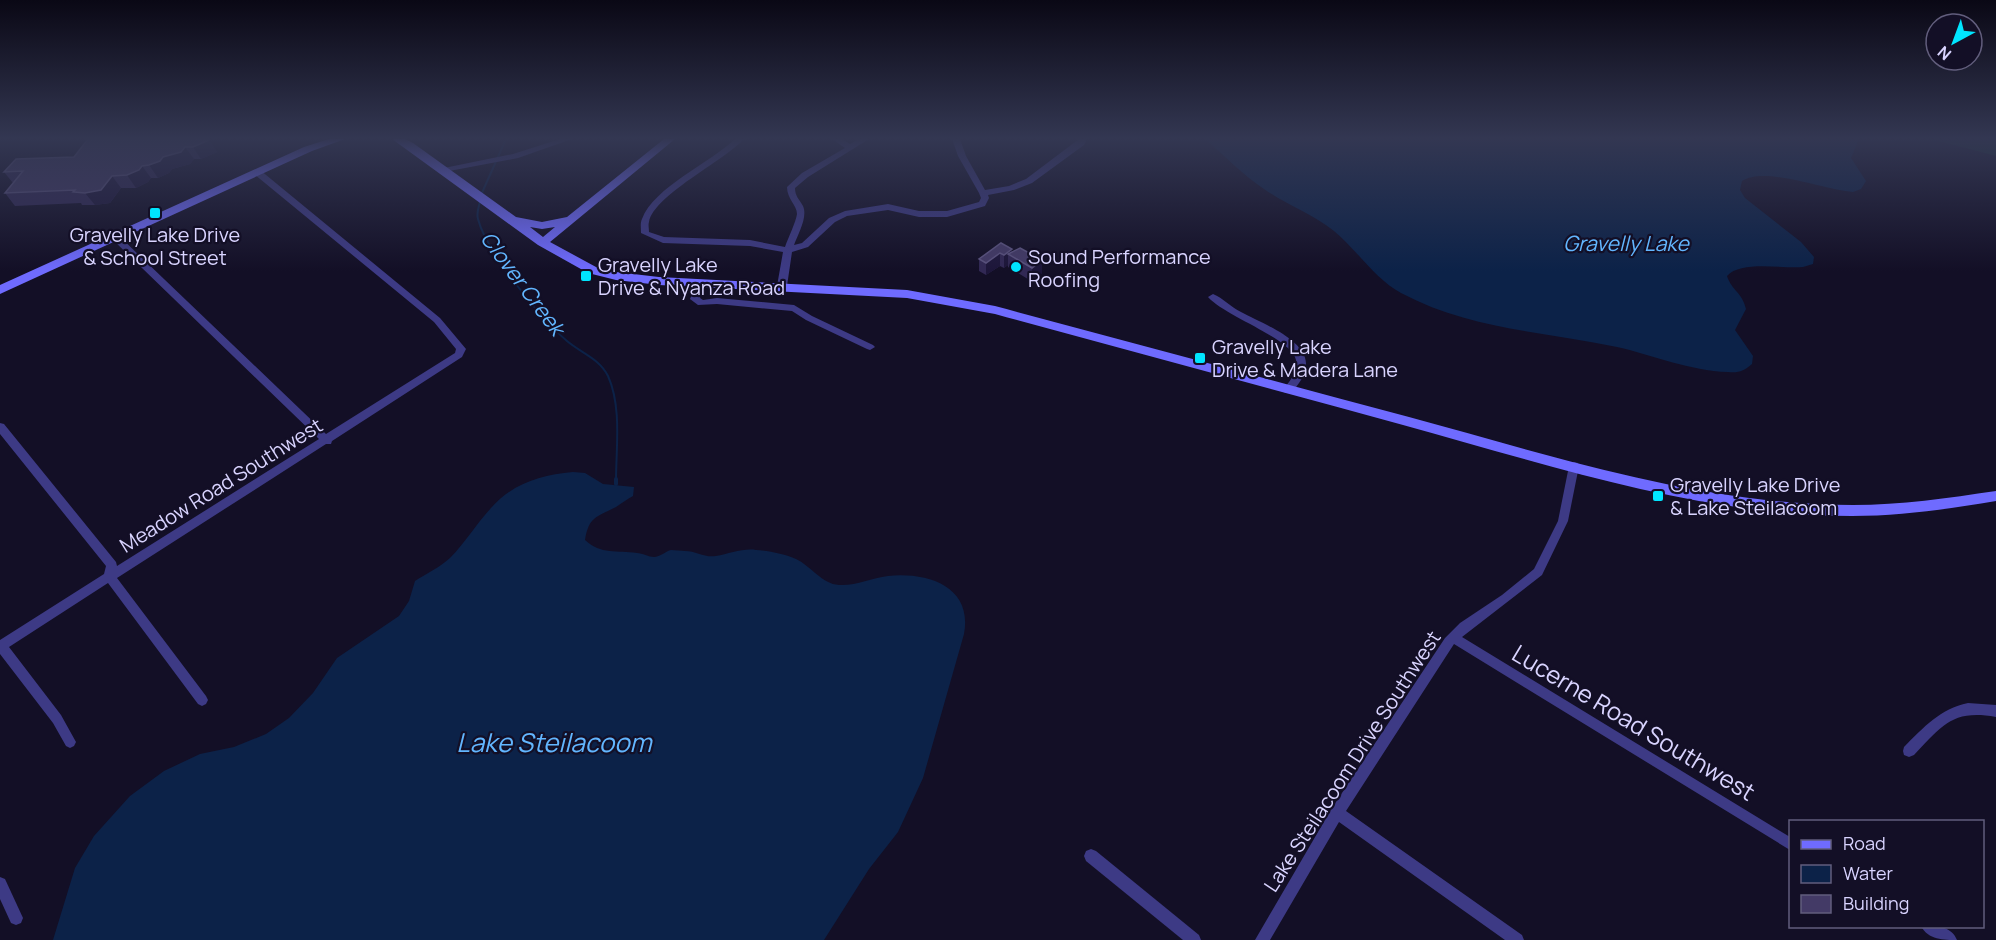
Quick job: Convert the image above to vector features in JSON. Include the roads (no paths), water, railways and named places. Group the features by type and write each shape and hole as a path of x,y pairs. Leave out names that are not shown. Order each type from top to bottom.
{"main road":[{"path":"0,290 233,183"},
{"path":"460,183 569,260 608,275 701,283 907,294 975,306 1574,466 1665,489 1723,500 1793,508 1849,511 1914,508 1996,496"},
{"path":"542,243 615,183"},
{"path":"496,209 529,225 540,227 578,213"}],"street":[{"name":"Meadow Road Southwest","path":"0,646 454,360 460,352 461,349 457,342 437,320 270,183"},
{"path":"683,183 657,201 645,216 642,224 643,231 650,237 663,240 750,243 788,250 805,245 832,220 845,214 888,207 919,214 952,213 982,204 985,198 977,183"},
{"path":"782,286 788,250 801,214 790,195 794,183"},
{"path":"983,193 1011,188 1024,183"},
{"path":"115,237 327,441"},
{"path":"701,283 695,298 700,303 717,301 794,308 809,318 870,346"},
{"path":"1213,297 1227,309 1287,342 1299,352 1302,364 1288,390"},
{"path":"0,427 112,565 109,576 202,700"},
{"name":"Lake Steilacoom Drive Southwest","path":"1262,940 1337,813 1432,666 1464,627 1524,585 1538,572 1563,521 1574,466"},
{"name":"Lucerne Road Southwest","path":"1454,638 1789,843"},
{"path":"0,646 57,719 70,742"},
{"path":"1909,751 1933,728 1962,708 1976,707 1996,711"},
{"path":"1337,813 1517,940"},
{"path":"1091,856 1194,940"},
{"path":"0,884 16,918"},
{"path":"1930,928 1950,940"}],"water":[{"name":"Gravelly Lake","path":"1255,183 1742,183 1740,190 1745,198 1801,242 1814,257 1813,264 1803,267 1742,268 1727,276 1746,309 1735,330 1753,356 1752,364 1738,372 1714,371 1686,366 1617,347 1480,322 1427,305 1401,293 1383,280 1334,231"},
{"name":"Gravelly Lake","path":"1808,183 1865,183 1861,189 1853,192"},
{"name":"Lake Steilacoom","path":"585,473 603,484 634,487 633,496 595,518 589,526 585,540 597,548 654,557 671,550 712,556 746,550 766,551 796,559 833,584 851,584 903,575 932,580 954,594 961,604 965,618 964,634 923,778 898,832 869,869 824,940 53,940 75,868 94,836 130,796 164,771 200,754 234,747 266,734 289,718 313,693 337,658 399,616 409,601 415,581 450,558 500,499 528,482 550,475"}],"waterway":[{"name":"Clover Creek","path":"481,195 486,183"},
{"name":"Clover Creek","path":"480,201 477,217 483,233 516,284 556,331 595,360 608,376 617,414 616,481"}],"place":[{"name":"Gravelly Lake Drive & School Street","path":"155,213"},
{"name":"Sound Performance Roofing","path":"1016,267"},
{"name":"Gravelly Lake Drive & Nyanza Road","path":"586,276"},
{"name":"Gravelly Lake Drive & Madera Lane","path":"1200,358"},
{"name":"Gravelly Lake Drive & Lake Steilacoom","path":"1658,496"}]}
